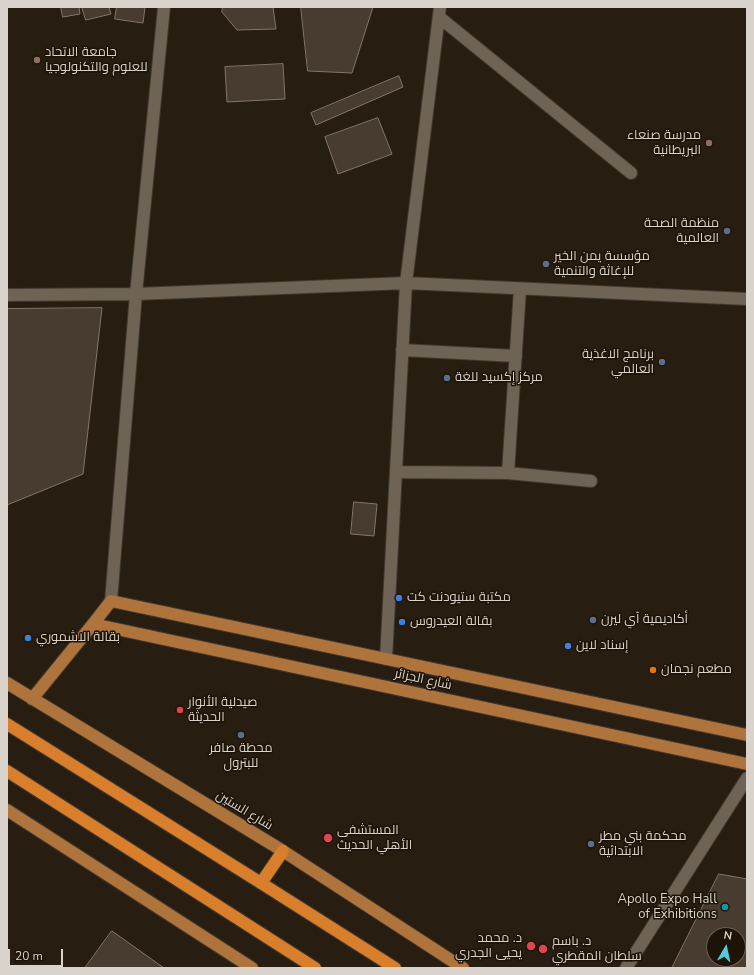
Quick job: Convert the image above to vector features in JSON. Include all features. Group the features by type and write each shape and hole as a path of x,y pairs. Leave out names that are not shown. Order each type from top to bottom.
{"highway":[{"path":"7,724 395,968"},
{"path":"7,771 315,968"},
{"path":"261,883 283,851"}],"main road":[{"path":"32,699 110,601"},
{"name":"شارع الجزائر","path":"110,601 747,735"},
{"name":"شارع الجزائر","path":"93,624 747,764"},
{"name":"شارع الستين","path":"7,684 283,851 463,968"},
{"path":"7,810 252,968"}],"street":[{"path":"110,601 136,294 164,7"},
{"path":"439,12 631,173"},
{"path":"386,659 406,283 439,12"},
{"path":"7,295 136,294 406,283 747,300"},
{"path":"508,474 520,289"},
{"path":"402,350 516,356"},
{"path":"396,472 508,474 591,481"},
{"path":"626,968 747,778"}],"building":[{"path":"61,7 79,7 80,14 63,17"},
{"path":"82,7 109,7 111,14 86,20"},
{"path":"117,7 145,7 143,23 115,19"},
{"path":"223,7 273,7 276,29 237,30 222,12"},
{"path":"301,7 373,7 352,73 308,71"},
{"path":"283,64 285,99 227,102 225,67"},
{"path":"399,76 403,87 316,125 311,113"},
{"path":"378,118 392,154 338,174 325,137"},
{"path":"102,308 83,474 7,505 7,309"},
{"path":"354,502 377,504 374,536 351,534"},
{"name":"Apollo Expo Hall of Exhibitions","path":"719,874 747,879 747,968 672,968"},
{"path":"112,931 164,968 85,968"}],"place":[{"name":"جامعة الاتحاد للعلوم والتكنولوجيا","path":"37,60"},
{"name":"مدرسة صنعاء البريطانية","path":"709,143"},
{"name":"منظمة الصحة العالمية","path":"727,231"},
{"name":"مؤسسة يمن الخير للإغاثة والتنمية","path":"546,264"},
{"name":"برنامج الاغذية العالمي","path":"662,362"},
{"name":"مركز إكسيد للغة","path":"447,378"},
{"name":"مكتبة ستيودنت كت","path":"399,598"},
{"name":"أكاديمية آي ليرن","path":"593,620"},
{"name":"بقالة العيدروس","path":"402,622"},
{"name":"بقالة الاشموري","path":"28,638"},
{"name":"إسناد لاين","path":"568,646"},
{"name":"مطعم نجمان","path":"653,670"},
{"name":"صيدلية الأنوار الحديثة","path":"180,710"},
{"name":"محطة صافر للبترول","path":"241,735"},
{"name":"المستشفى الأهلي الحديث","path":"328,838"},
{"name":"محكمة بني مطر الابتدائية","path":"591,844"},
{"name":"Apollo Expo Hall of Exhibitions","path":"725,907"},
{"name":"د. محمد يحيى الجدري","path":"531,946"},
{"name":"د. باسم سلطان المقطري","path":"543,949"}]}
